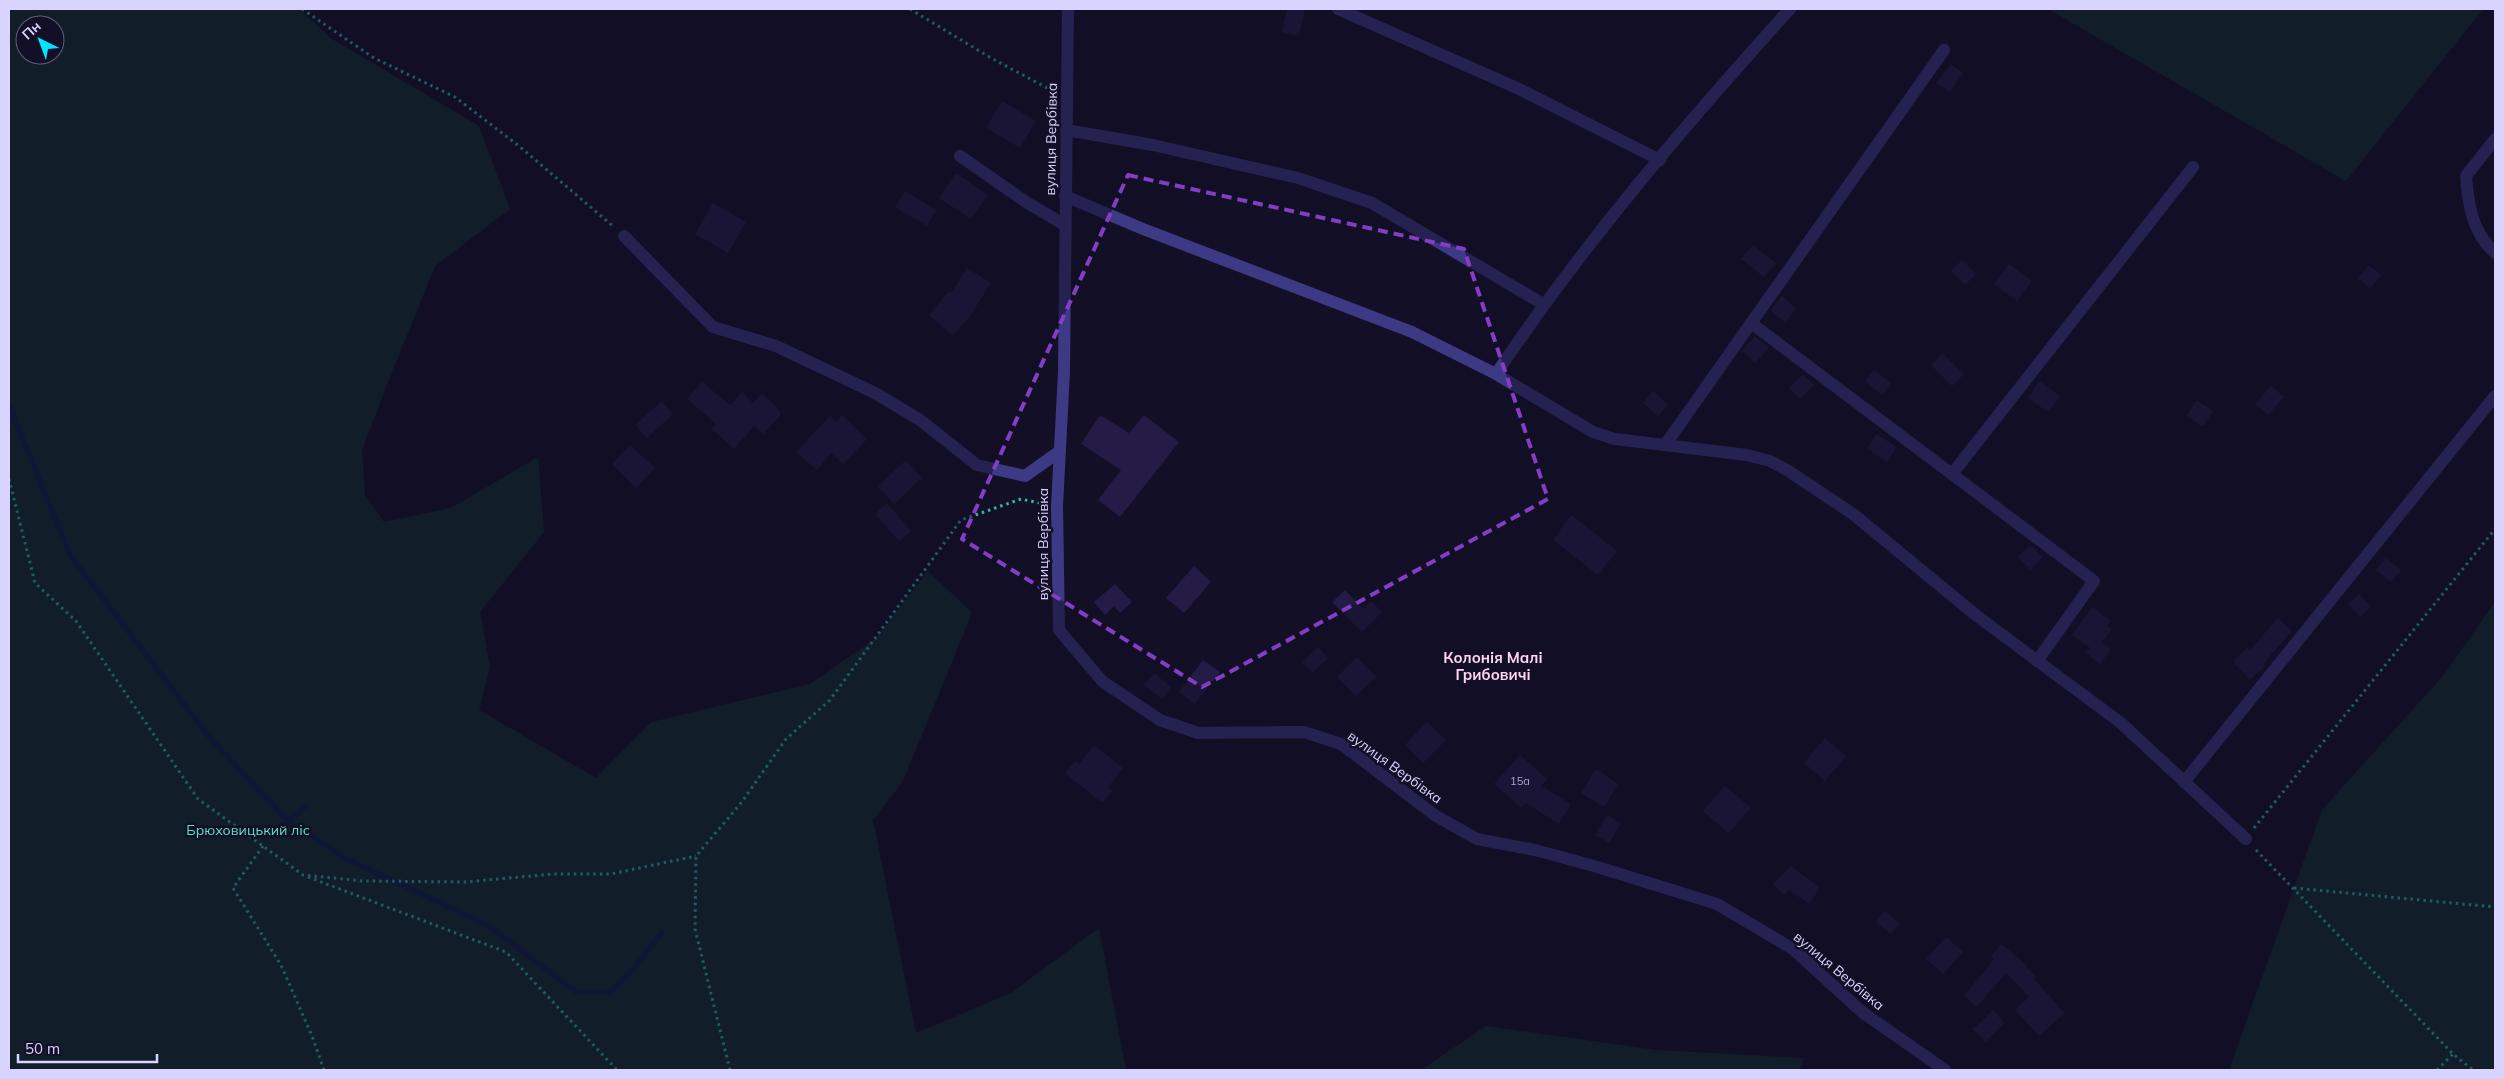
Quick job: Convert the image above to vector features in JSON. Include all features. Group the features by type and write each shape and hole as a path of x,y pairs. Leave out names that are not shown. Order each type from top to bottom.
{"street":[{"name":"вулиця Вербівка","path":"1068,9 1064,372 1057,506 1059,630 1102,681 1160,720 1198,733 1304,732 1340,744 1436,816 1477,839 1543,852 1717,904 1793,949 1862,1012 1945,1070"},
{"path":"1338,9 1517,88 1660,160"},
{"path":"1496,374 1543,304 1706,102 1790,9"},
{"path":"1665,445 1944,50"},
{"path":"1066,130 1153,145 1298,178 1372,203 1543,304"},
{"path":"2495,139 2466,176 2469,208 2478,231 2495,253"},
{"path":"960,156 1026,202 1065,225"},
{"path":"1952,474 2193,167"},
{"path":"1065,196 1142,229 1412,332 1496,374 1593,432 1615,439 1747,455 1770,461 1787,470 1852,514 1977,616 2121,723 2246,838"},
{"path":"624,236 713,328 776,346 875,393 920,420 977,465 1025,476 1060,451"},
{"path":"1752,323 2094,581 2037,661"},
{"path":"2184,782 2495,396"}],"path":[{"path":"302,9 374,58 455,97 519,146 624,236"},
{"path":"910,9 991,58 1066,98"},
{"path":"9,478 35,583 76,621 198,799 303,875 506,952 617,1070"},
{"path":"303,875 363,881 464,882 553,874 611,874 696,856 741,803 786,739 830,700 961,520 1020,499 1057,506"},
{"path":"2473,1070 2454,1054 2246,838 2495,529"},
{"path":"263,846 233,888 281,965 312,1036 324,1070"},
{"path":"696,856 695,929 730,1070"},
{"path":"2294,888 2495,908"},
{"path":"2437,1070 2454,1054"}],"highlighted area":[{"path":"1128,175 1464,249 1548,499 1202,687 962,539"}],"green space":[{"name":"Брюховицький ліс","path":"9,9 299,9 332,39 479,126 510,209 435,266 362,450 365,495 384,522 451,508 538,457 544,532 480,612 490,667 479,710 596,778 652,722 810,684 876,638 928,571 972,613 903,781 873,820 916,1033 1011,993 1099,928 1126,1070 9,1070"},
{"path":"2048,9 2483,9 2346,181"},
{"path":"2495,602 2495,1070 2229,1070 2322,810 2442,677"},
{"path":"1486,1026 1656,1050 1804,1058 1799,1070 1421,1070"}],"building":[{"path":"1287,9 1305,9 1299,36 1282,32"},
{"path":"1951,64 1963,73 1950,92 1936,83"},
{"path":"1002,101 1036,121 1020,148 986,128"},
{"path":"956,173 988,195 971,219 939,198"},
{"path":"905,191 936,210 927,226 895,207"},
{"path":"713,203 746,222 728,253 695,234"},
{"path":"1753,245 1776,263 1764,277 1741,259"},
{"path":"1962,260 1976,274 1965,285 1951,271"},
{"path":"2009,264 2032,281 2017,301 1994,284"},
{"path":"2369,265 2381,275 2370,288 2358,278"},
{"path":"967,268 991,283 970,316 953,336 929,315 949,291 951,293"},
{"path":"1782,296 1796,309 1785,322 1770,310"},
{"path":"1755,336 1769,348 1755,363 1742,351"},
{"path":"1942,353 1964,374 1952,386 1931,365"},
{"path":"1874,370 1891,383 1882,395 1865,381"},
{"path":"1803,374 1814,385 1800,399 1789,388"},
{"path":"2039,381 2060,396 2048,412 2028,398"},
{"path":"702,382 730,405 742,392 753,403 762,393 780,411 780,416 763,434 754,426 734,449 712,429 716,424 687,399"},
{"path":"2271,386 2284,397 2268,415 2255,404"},
{"path":"1653,391 1668,405 1658,416 1643,403"},
{"path":"2197,400 2213,411 2203,427 2186,416"},
{"path":"662,401 673,414 647,438 635,425"},
{"path":"842,415 867,439 843,464 831,453 817,470 796,452 830,416 836,422"},
{"path":"1100,415 1129,433 1144,415 1179,442 1120,517 1098,500 1121,470 1081,444"},
{"path":"1876,434 1897,447 1887,462 1867,449"},
{"path":"630,445 655,468 636,488 612,464"},
{"path":"906,460 922,478 894,504 878,486"},
{"path":"887,503 911,531 899,541 875,514"},
{"path":"1571,515 1617,551 1598,575 1553,540"},
{"path":"2030,545 2043,557 2031,570 2018,557"},
{"path":"2386,558 2401,570 2391,582 2376,570"},
{"path":"1194,566 1211,582 1184,613 1166,598"},
{"path":"1115,584 1132,602 1120,613 1114,606 1105,615 1094,602"},
{"path":"1345,590 1363,609 1371,601 1382,612 1362,632 1332,602"},
{"path":"2359,594 2371,607 2360,617 2348,604"},
{"path":"2092,607 2111,621 2107,626 2112,629 2102,642 2111,649 2100,664 2086,653 2090,648 2072,635"},
{"path":"2278,618 2292,631 2263,664 2265,666 2250,680 2233,662 2248,647 2250,650"},
{"path":"1318,647 1328,658 1312,673 1302,662"},
{"path":"1357,657 1376,677 1356,696 1337,677"},
{"path":"1203,660 1220,672 1195,704 1179,692"},
{"path":"1154,673 1171,687 1162,699 1144,685"},
{"path":"1427,722 1446,740 1423,763 1405,745"},
{"path":"1825,738 1846,756 1825,781 1804,763"},
{"path":"1094,745 1123,768 1108,787 1112,791 1102,803 1065,773 1075,761 1079,764"},
{"path":"1520,755 1547,779 1541,786 1571,804 1559,824 1526,803 1521,808 1494,784"},
{"path":"1596,769 1618,784 1604,807 1581,793"},
{"path":"1725,786 1751,808 1729,833 1703,811"},
{"path":"1607,815 1621,823 1609,843 1595,835"},
{"path":"1791,866 1820,888 1809,904 1789,890 1784,895 1773,884"},
{"path":"1884,911 1900,923 1891,934 1875,922"},
{"path":"1946,937 1963,952 1943,974 1926,959"},
{"path":"2001,944 2027,965 2025,966 2036,977 2034,979 2065,1013 2039,1036 2015,1010 2029,997 2006,973 1977,1007 1964,996 1994,959 1991,956"},
{"path":"1993,1010 2005,1023 1985,1042 1973,1029"}],"waterway":[{"path":"9,405 70,555 210,738 288,821 347,859 489,926 576,992 611,992 638,963 662,932"},
{"path":"288,821 305,807"}],"district":[{"name":"Колонія Малі Грибовичі","path":"1493,666"}]}
